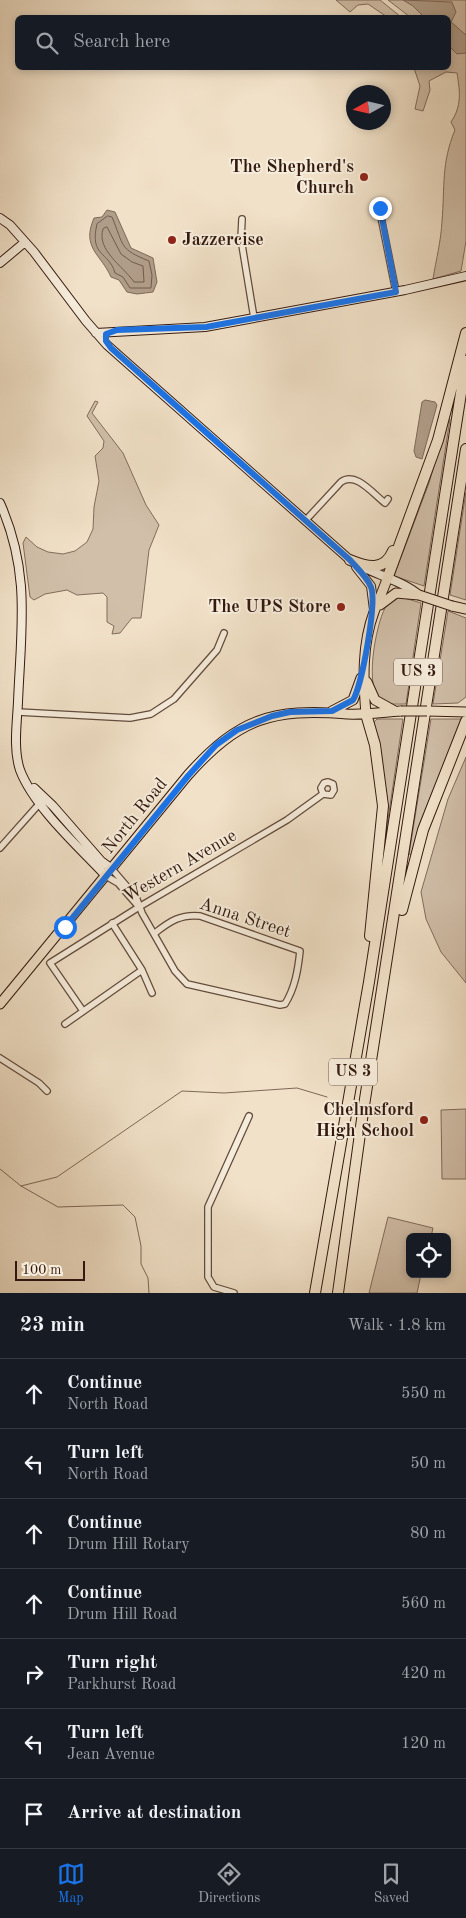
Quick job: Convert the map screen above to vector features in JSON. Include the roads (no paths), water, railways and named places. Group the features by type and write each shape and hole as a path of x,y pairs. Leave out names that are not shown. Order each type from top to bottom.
{"highway":[{"path":"350,560 368,567 383,564 389,559 402,535 417,503 438,440 466,333"},
{"name":"US 3","path":"315,1293 369,982 466,362"},
{"name":"US 3","path":"338,1293 363,1112 386,979 466,449"},
{"path":"387,580 402,535"},
{"path":"366,714 375,745 383,806 371,927 369,982"},
{"path":"386,979 416,854 466,721"}],"main road":[{"path":"366,714 364,668 366,644 374,612 387,580"},
{"path":"374,612 384,600 393,594 406,592 419,594 461,609"},
{"path":"364,668 375,700 383,707 398,711"},
{"name":"North Road","path":"332,711 353,700 364,668"},
{"name":"North Road","path":"0,1004 188,776 209,752 228,736 251,723 290,712 332,711 366,714 398,711 466,712"}],"street":[{"path":"379,207 396,292"},
{"path":"0,218 10,225 25,242 107,345 350,560 371,586 374,612"},
{"path":"242,219 241,239 254,318"},
{"path":"0,263 25,242"},
{"path":"96,332 197,328 396,292 466,276"},
{"path":"107,345 106,334 117,330"},
{"path":"305,521 347,478 354,478 384,503 388,499"},
{"path":"0,503 11,529 21,572 23,592 17,756 20,771 40,803 118,883 139,907 155,933"},
{"path":"350,560 387,580 410,587 419,594"},
{"path":"18,712 130,718 151,714 161,709 179,693 217,650 224,633"},
{"path":"26,780 54,806 109,873"},
{"name":"Western Avenue","path":"83,1011 50,963 112,923 287,820 323,794"},
{"path":"0,848 40,803"},
{"name":"Anna Street","path":"188,915 200,916 300,951 298,970 285,1004 266,1002 186,984 175,971 155,933 172,920 188,915"},
{"path":"112,923 142,970 152,993"},
{"path":"65,1024 142,970"},
{"path":"0,1058 39,1083 47,1091"},
{"path":"234,1293 214,1287 208,1277 208,1207 250,1116"}],"water":[{"path":"403,0 452,2 456,12 451,22 451,15 422,15"},
{"path":"451,22 466,35 466,53 457,54 451,48"},
{"path":"107,210 115,212 131,248 153,258 157,282 153,292 137,294 127,292 119,280 111,277 94,250 90,237 94,218 102,217"},
{"path":"425,400 435,402 437,405 422,459 416,457 414,451 422,402"}],"waterway":[{"path":"21,1186 57,1177 182,1091 224,1093 297,1088 327,1097"},
{"path":"0,1169 21,1186 58,1207 123,1205 135,1217 141,1246 141,1264 148,1278 149,1293"}],"place":[{"name":"The Shepherd's Church","path":"364,177"},
{"name":"Jazzercise","path":"172,240"},
{"name":"The UPS Store","path":"341,607"},
{"name":"Chelmsford High School","path":"424,1120"}]}
